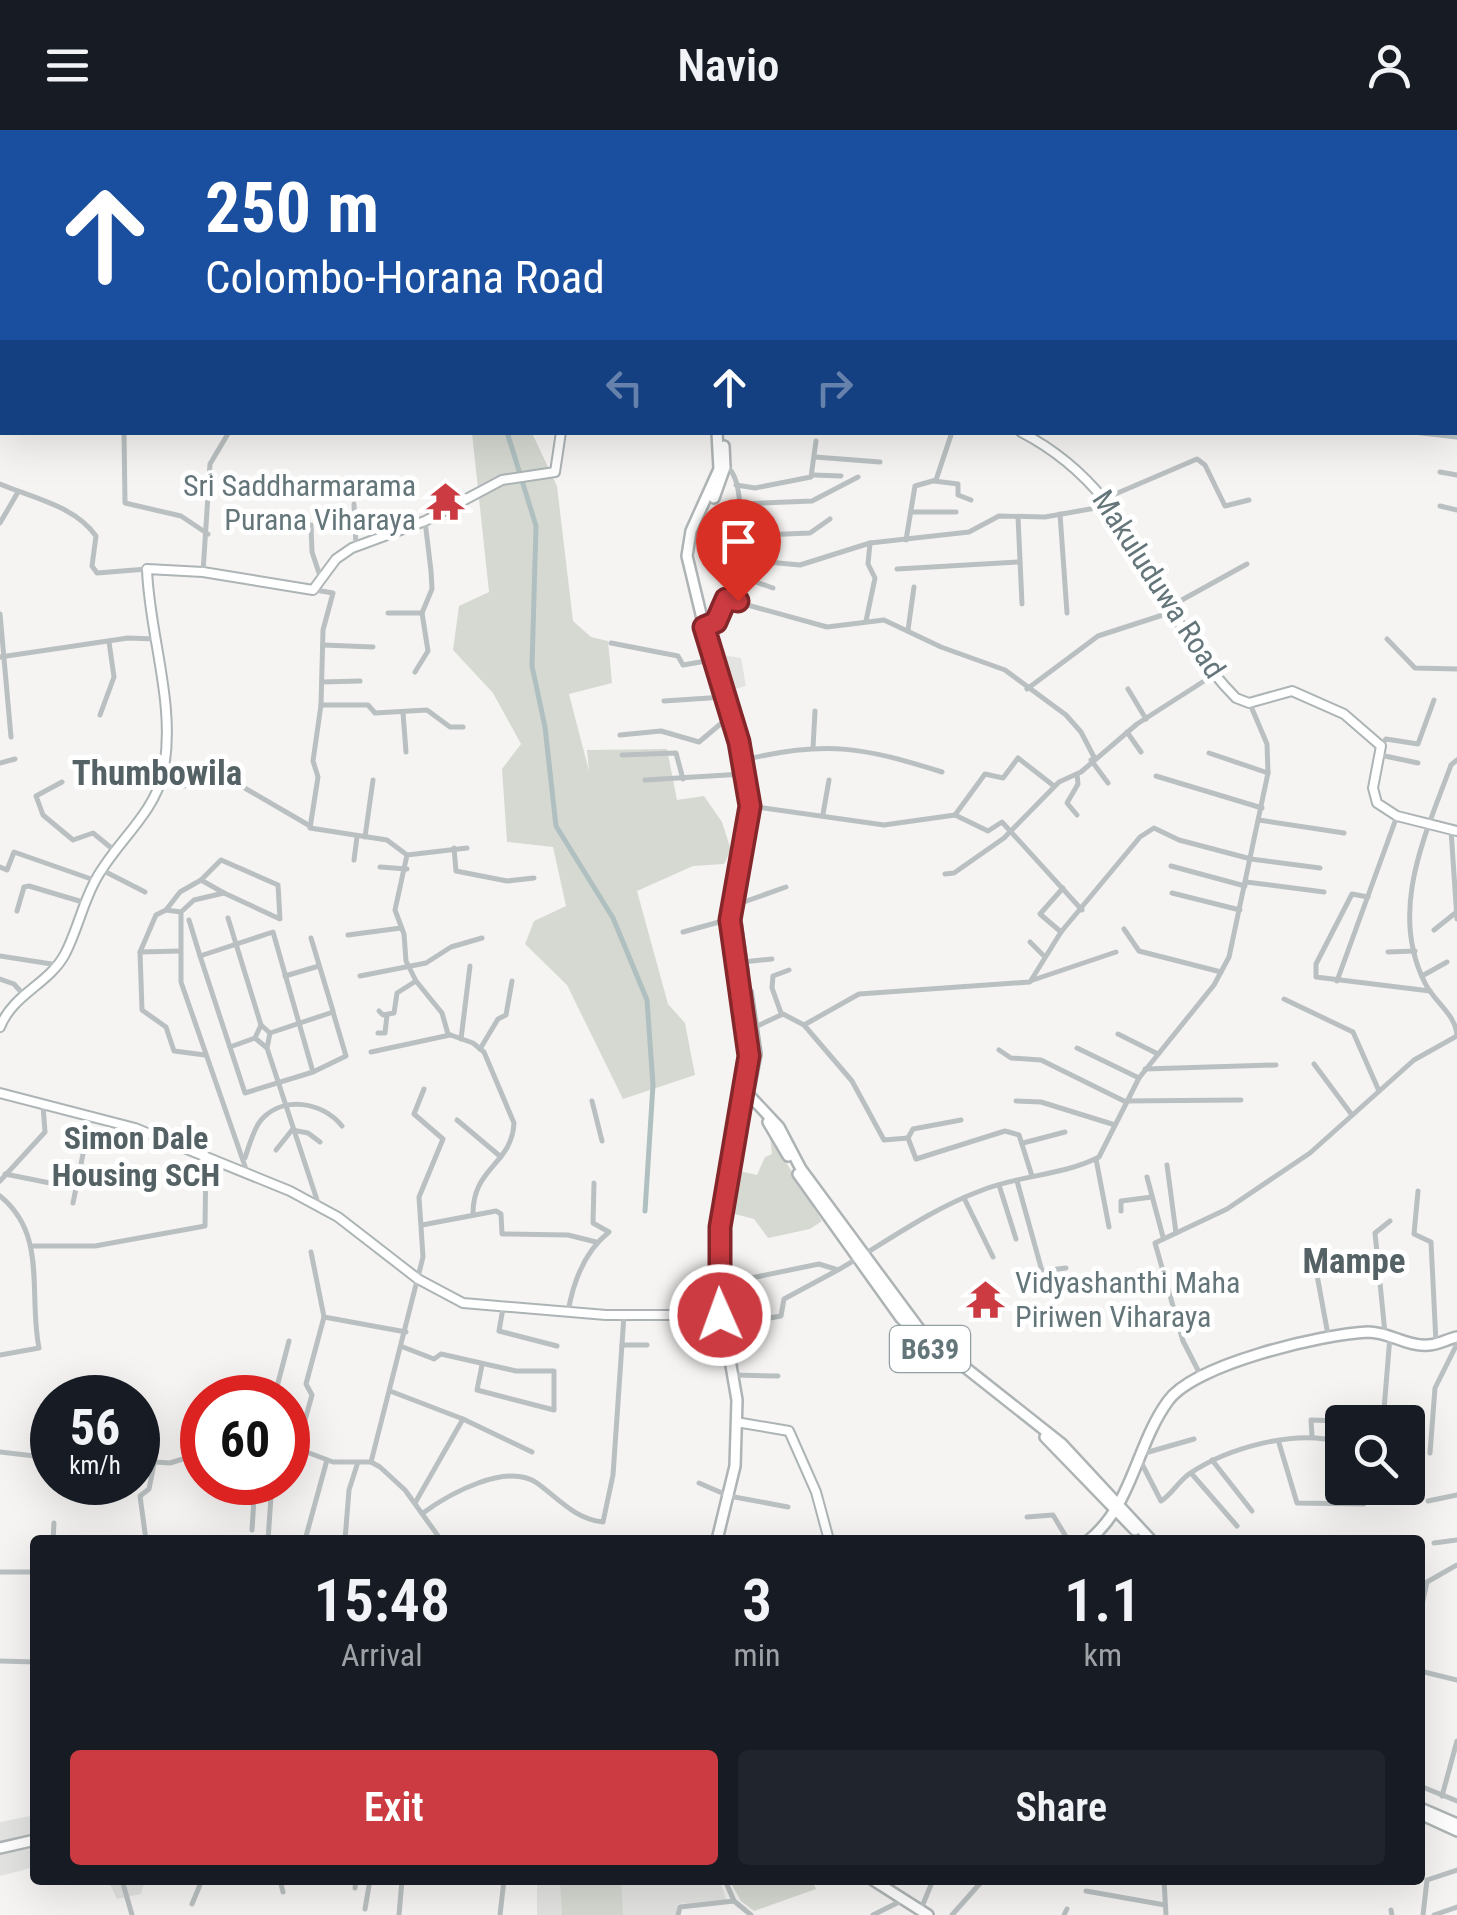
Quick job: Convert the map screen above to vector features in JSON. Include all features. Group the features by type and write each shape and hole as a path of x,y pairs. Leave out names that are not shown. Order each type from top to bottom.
{"main road":[{"path":"720,435 722,465 693,539 693,566 712,660 752,806 730,918 751,1029 744,1119 736,1142"},
{"path":"706,627 748,759 752,806 738,904 760,1104"},
{"path":"718,1535 729,1496 736,1422 717,1285 720,1227 745,1096 754,1073"},
{"name":"B639","path":"745,1096 760,1104 860,1256 923,1334 1034,1420 1094,1475 1144,1535"},
{"name":"B639","path":"745,1096 925,1345 1031,1425 1116,1503 1143,1535"},
{"path":"744,1119 763,1116"},
{"path":"1101,1527 1137,1468 1167,1402 1201,1376 1240,1359 1328,1340 1387,1333 1420,1345 1457,1340"},
{"path":"1094,1475 1116,1486 1137,1468"},
{"path":"1137,1468 1130,1496 1145,1535"},
{"path":"1098,1489 1105,1506 1101,1527"},
{"path":"1091,1535 1116,1521 1132,1526"},
{"path":"1425,1813 1457,1827"},
{"path":"0,1848 30,1841"},
{"path":"880,1885 924,1912"}],"street":[{"path":"124,435 125,503 181,516 208,534"},
{"path":"203,572 210,464 228,435"},
{"path":"313,590 336,559 356,547 425,522 502,480 555,472 560,435"},
{"path":"934,481 951,435"},
{"path":"1436,435 1457,437"},
{"name":"Makuluduwa Road","path":"1035,436 1069,460 1109,501 1171,609 1236,698 1249,704 1285,691 1296,692 1344,714 1381,750"},
{"path":"813,475 816,441"},
{"path":"815,458 880,462"},
{"path":"735,559 800,565 870,543 969,532 999,516 1060,514 1109,501 1196,459 1205,464 1225,506 1249,500"},
{"path":"706,627 716,622 726,599 738,536 740,504 736,484 732,470 722,465"},
{"path":"1440,472 1457,474"},
{"path":"736,484 755,488 813,475 842,476"},
{"path":"740,504 812,501 858,477"},
{"path":"0,484 86,522 96,536 92,566 97,573 147,569 203,572 334,593 323,645 313,761 318,783 310,826"},
{"path":"906,540 916,484 958,484 958,495 971,500"},
{"path":"0,523 18,492"},
{"path":"354,504 356,547"},
{"path":"1440,506 1457,510"},
{"path":"911,512 956,512"},
{"path":"1060,514 1067,613"},
{"path":"1018,517 1022,604"},
{"path":"738,536 810,533 830,519"},
{"path":"415,672 428,651 422,613 432,588 425,522"},
{"path":"311,525 312,552 322,579"},
{"path":"866,621 874,578 868,564 870,543"},
{"path":"897,569 1020,562"},
{"path":"1026,689 1098,636 1171,609 1247,564"},
{"path":"0,1028 23,994 58,965 94,881 161,781 164,697 147,598 147,569"},
{"path":"733,574 773,588"},
{"path":"908,630 914,587"},
{"path":"726,599 827,626 884,620 1005,670 1066,715 1082,732 1108,783"},
{"path":"388,612 422,613"},
{"path":"0,614 11,737"},
{"path":"1,657 157,639"},
{"path":"1387,639 1415,668 1457,669"},
{"path":"100,715 114,677 109,642"},
{"path":"611,643 678,656 683,665 712,660"},
{"path":"323,645 373,648"},
{"path":"946,874 954,873 1012,829 1054,786 1077,774 1127,732 1215,674"},
{"path":"322,682 360,680"},
{"path":"1128,689 1146,719"},
{"path":"664,701 724,698"},
{"path":"1434,700 1418,744 1386,739 1372,794 1380,806 1398,816 1454,830 1456,917 1434,930"},
{"path":"1109,1227 1096,1159 1139,1078 1221,972 1240,910 1268,773 1267,744 1249,704"},
{"path":"320,705 368,705 376,713 427,710 450,727 463,726"},
{"path":"813,748 816,711"},
{"path":"403,712 406,752"},
{"path":"620,736 660,731 699,742 730,716"},
{"path":"1127,732 1141,752"},
{"path":"748,759 813,748 860,747 942,772"},
{"path":"1381,750 1418,763"},
{"path":"622,755 676,753 682,779"},
{"path":"1210,753 1268,773"},
{"path":"956,815 985,774 1003,778 1018,758 1054,786"},
{"path":"0,763 15,759"},
{"path":"1201,1376 1183,1341 1154,1243 1227,1209 1310,1152 1414,1060 1456,1036 1449,1016 1422,976 1408,900 1451,764 1457,760"},
{"path":"646,780 746,774"},
{"path":"1077,774 1078,784 1067,804 1077,815"},
{"path":"1156,776 1262,808"},
{"path":"365,838 373,780"},
{"path":"822,814 830,780"},
{"path":"161,781 180,786 236,783 314,831 393,842 407,854 467,848"},
{"path":"62,782 36,796 43,815 73,840 93,833 115,851"},
{"path":"752,806 884,825 956,815 982,830 1002,822 1082,910"},
{"path":"1337,982 1398,816"},
{"path":"1260,820 1344,834"},
{"path":"1032,980 1043,955 1060,932 1140,836 1154,828 1179,840 1251,859 1320,868"},
{"path":"354,860 357,836"},
{"path":"454,848 456,871 506,881 534,878"},
{"path":"0,868 7,870 14,852 94,881"},
{"path":"407,854 407,870 396,910 408,966 442,1013 450,1035"},
{"path":"202,880 280,918 278,884 221,860 156,915 140,952 142,1010 166,1027 174,1051 205,1055"},
{"path":"1171,866 1246,884 1324,892"},
{"path":"380,868 407,870"},
{"path":"102,870 145,892"},
{"path":"738,904 786,886"},
{"path":"17,911 24,887 86,903"},
{"path":"1060,932 1040,914 1062,888"},
{"path":"1172,892 1240,910"},
{"path":"224,893 194,900 182,912 181,982 247,1172"},
{"path":"1368,897 1352,894 1316,964 1316,978 1430,991"},
{"path":"166,910 182,912"},
{"path":"228,918 261,1025 270,1033"},
{"path":"683,932 730,918"},
{"path":"189,920 245,1093 313,1072 346,1056 311,938"},
{"path":"348,935 401,928"},
{"path":"1124,929 1139,952 1221,972"},
{"path":"200,956 273,932 313,1072"},
{"path":"360,976 408,966 482,938"},
{"path":"1030,942 1043,955"},
{"path":"140,952 180,951"},
{"path":"1388,952 1415,951"},
{"path":"804,1025 859,994 954,991 1032,980 1116,952"},
{"path":"0,956 58,965"},
{"path":"742,962 772,959"},
{"path":"1422,976 1448,962"},
{"path":"285,976 319,966"},
{"path":"461,1039 470,966"},
{"path":"789,970 773,976 772,988 782,1014 804,1025 852,1081 880,1137 889,1141 908,1138 913,1130 926,1124 961,1120"},
{"path":"0,980 14,984 23,994"},
{"path":"480,1049 498,1019 506,1015 512,981"},
{"path":"387,1016 394,1013 397,993 416,982"},
{"path":"1284,999 1354,1032 1379,1091"},
{"path":"379,1011 387,1016"},
{"path":"270,1033 333,1012"},
{"path":"751,1029 782,1014"},
{"path":"378,1034 385,1032 387,1016"},
{"path":"230,1047 256,1038 261,1025"},
{"path":"270,1033 268,1048 319,1206"},
{"path":"1118,1034 1158,1054"},
{"path":"372,1052 450,1035 480,1049 514,1124 501,1157 475,1186 473,1215"},
{"path":"256,1038 268,1048"},
{"path":"1077,1048 1139,1078"},
{"path":"999,1050 1011,1058 1041,1060 1124,1101 1240,1100"},
{"path":"1314,1064 1352,1115"},
{"path":"1146,1069 1276,1065"},
{"path":"371,1462 423,1257 420,1197 443,1139 414,1114 424,1089"},
{"path":"0,1093 91,1116 247,1172 319,1206 418,1279 462,1303 624,1315 720,1315"},
{"path":"592,1101 602,1141"},
{"path":"1016,1101 1040,1102 1112,1124"},
{"path":"0,1181 45,1132 42,1102"},
{"path":"244,1161 263,1118 285,1106 312,1105 342,1126"},
{"path":"72,1203 91,1116"},
{"path":"457,1120 501,1157"},
{"path":"292,1130 308,1133 320,1142"},
{"path":"276,1150 292,1130"},
{"path":"908,1138 916,1159 1005,1131 1019,1135 1032,1176"},
{"path":"1023,1143 1065,1132"},
{"path":"34,1246 95,1246 204,1226 206,1156"},
{"path":"722,1327 781,1316 784,1299 964,1198 998,1184 1096,1159"},
{"path":"1167,1164 1176,1233"},
{"path":"6,1174 50,1183 78,1180"},
{"path":"1147,1177 1163,1238"},
{"path":"1017,1181 1042,1272 1066,1268"},
{"path":"568,1312 572,1287 596,1242 610,1230 592,1223 594,1184"},
{"path":"998,1184 1016,1239"},
{"path":"1418,1191 1414,1234 1431,1242 1436,1343"},
{"path":"0,1196 23,1221 34,1246 39,1348 0,1355"},
{"path":"1121,1211 1122,1201 1152,1197"},
{"path":"964,1198 992,1257"},
{"path":"422,1226 496,1211 501,1214 502,1234 568,1235 596,1242"},
{"path":"1384,1405 1387,1333 1375,1233 1390,1221"},
{"path":"308,1375 324,1317 310,1252"},
{"path":"717,1285 818,1264 838,1270"},
{"path":"1326,1269 1317,1274 1328,1340"},
{"path":"502,1308 499,1330 558,1346"},
{"path":"423,1514 442,1500 511,1475 532,1480 575,1513 604,1522 613,1475 624,1315"},
{"path":"324,1317 406,1332"},
{"path":"1430,1453 1435,1388 1457,1340"},
{"path":"280,1375 289,1341"},
{"path":"622,1344 647,1345"},
{"path":"403,1346 434,1359 441,1354 482,1365 554,1371 554,1410 477,1390 482,1365"},
{"path":"732,1375 778,1376"},
{"path":"390,1391 463,1419 532,1452"},
{"path":"415,1503 463,1419"},
{"path":"1312,1436 1310,1420 1325,1420"},
{"path":"736,1422 789,1431 816,1492 828,1535"},
{"path":"1194,1439 1137,1468 1161,1501 1191,1473 1212,1460 1312,1436 1325,1438"},
{"path":"1280,1443 1297,1503 1325,1503"},
{"path":"310,1451 328,1460 371,1462 392,1476 438,1535"},
{"path":"0,1452 30,1455"},
{"path":"306,1535 328,1460"},
{"path":"1212,1460 1252,1511"},
{"path":"345,1535 349,1490 358,1464"},
{"path":"1191,1473 1237,1526"},
{"path":"699,1483 729,1496 788,1506"},
{"path":"1428,1500 1457,1496"},
{"path":"141,1505 145,1535"},
{"path":"252,1530 253,1505"},
{"path":"268,1535 270,1505"},
{"path":"1027,1517 1053,1515 1065,1535"},
{"path":"54,1523 54,1535"},
{"path":"1434,1543 1457,1540"},
{"path":"1425,1586 1457,1566"},
{"path":"0,1572 30,1572"},
{"path":"0,1660 30,1662"},
{"path":"1425,1672 1457,1680"},
{"path":"1442,1796 1457,1741"},
{"path":"1425,1788 1457,1801"},
{"path":"1423,1915 1427,1880 1457,1870"},
{"path":"123,1885 132,1915"},
{"path":"192,1904 200,1885"},
{"path":"281,1885 282,1892"},
{"path":"365,1909 369,1885"},
{"path":"399,1915 402,1885"},
{"path":"500,1915 503,1885"},
{"path":"727,1885 734,1902 751,1915"},
{"path":"924,1912 932,1885"},
{"path":"952,1915 979,1885"},
{"path":"1164,1885 1166,1915"},
{"path":"1086,1891 1165,1905"},
{"path":"873,1915 903,1900"},
{"path":"678,1915 680,1907 734,1902"},
{"path":"1434,1915 1457,1907"}],"shaded area":[{"path":"472,435 533,435 557,486 573,621 591,637 608,641 612,683 569,694 589,771 587,750 667,749 677,800 704,796 722,822 731,850 724,864 693,866 637,891 668,1004 685,1023 695,1075 623,1099 567,985 525,944 534,921 566,906 553,847 507,842 502,769 521,744 493,693 453,650 459,606 489,592"},
{"path":"722,655 741,658 746,686 732,690"},
{"path":"770,1136 822,1221 810,1229 768,1238 754,1219 727,1212 739,1171 757,1175 765,1157 772,1154"},
{"path":"30,1816 30,1868 0,1876 0,1822"},
{"path":"110,1885 144,1885 141,1894 117,1899"},
{"path":"537,1885 722,1885 726,1900 678,1904 676,1915 537,1915"},
{"path":"560,1885 621,1885 623,1915 562,1915"},
{"path":"732,1885 814,1885 816,1889 754,1911 741,1901"}],"waterway":[{"path":"508,435 536,526 532,666 545,727 556,826 613,918 647,1000 653,1085 645,1211"}],"place":[{"name":"Sri Saddharmarama Purana Viharaya","path":"446,502"},
{"name":"Vidyashanthi Maha Piriwen Viharaya","path":"985,1299"}],"district":[{"name":"Thumbowila","path":"157,773"},
{"name":"Simon Dale Housing SCH","path":"136,1156"},
{"name":"Mampe","path":"1354,1261"}],"route":[{"path":"720,1315 720,1227 749,1056 730,920 750,806 739,742 704,627 716,622 726,599 738,601"}]}
